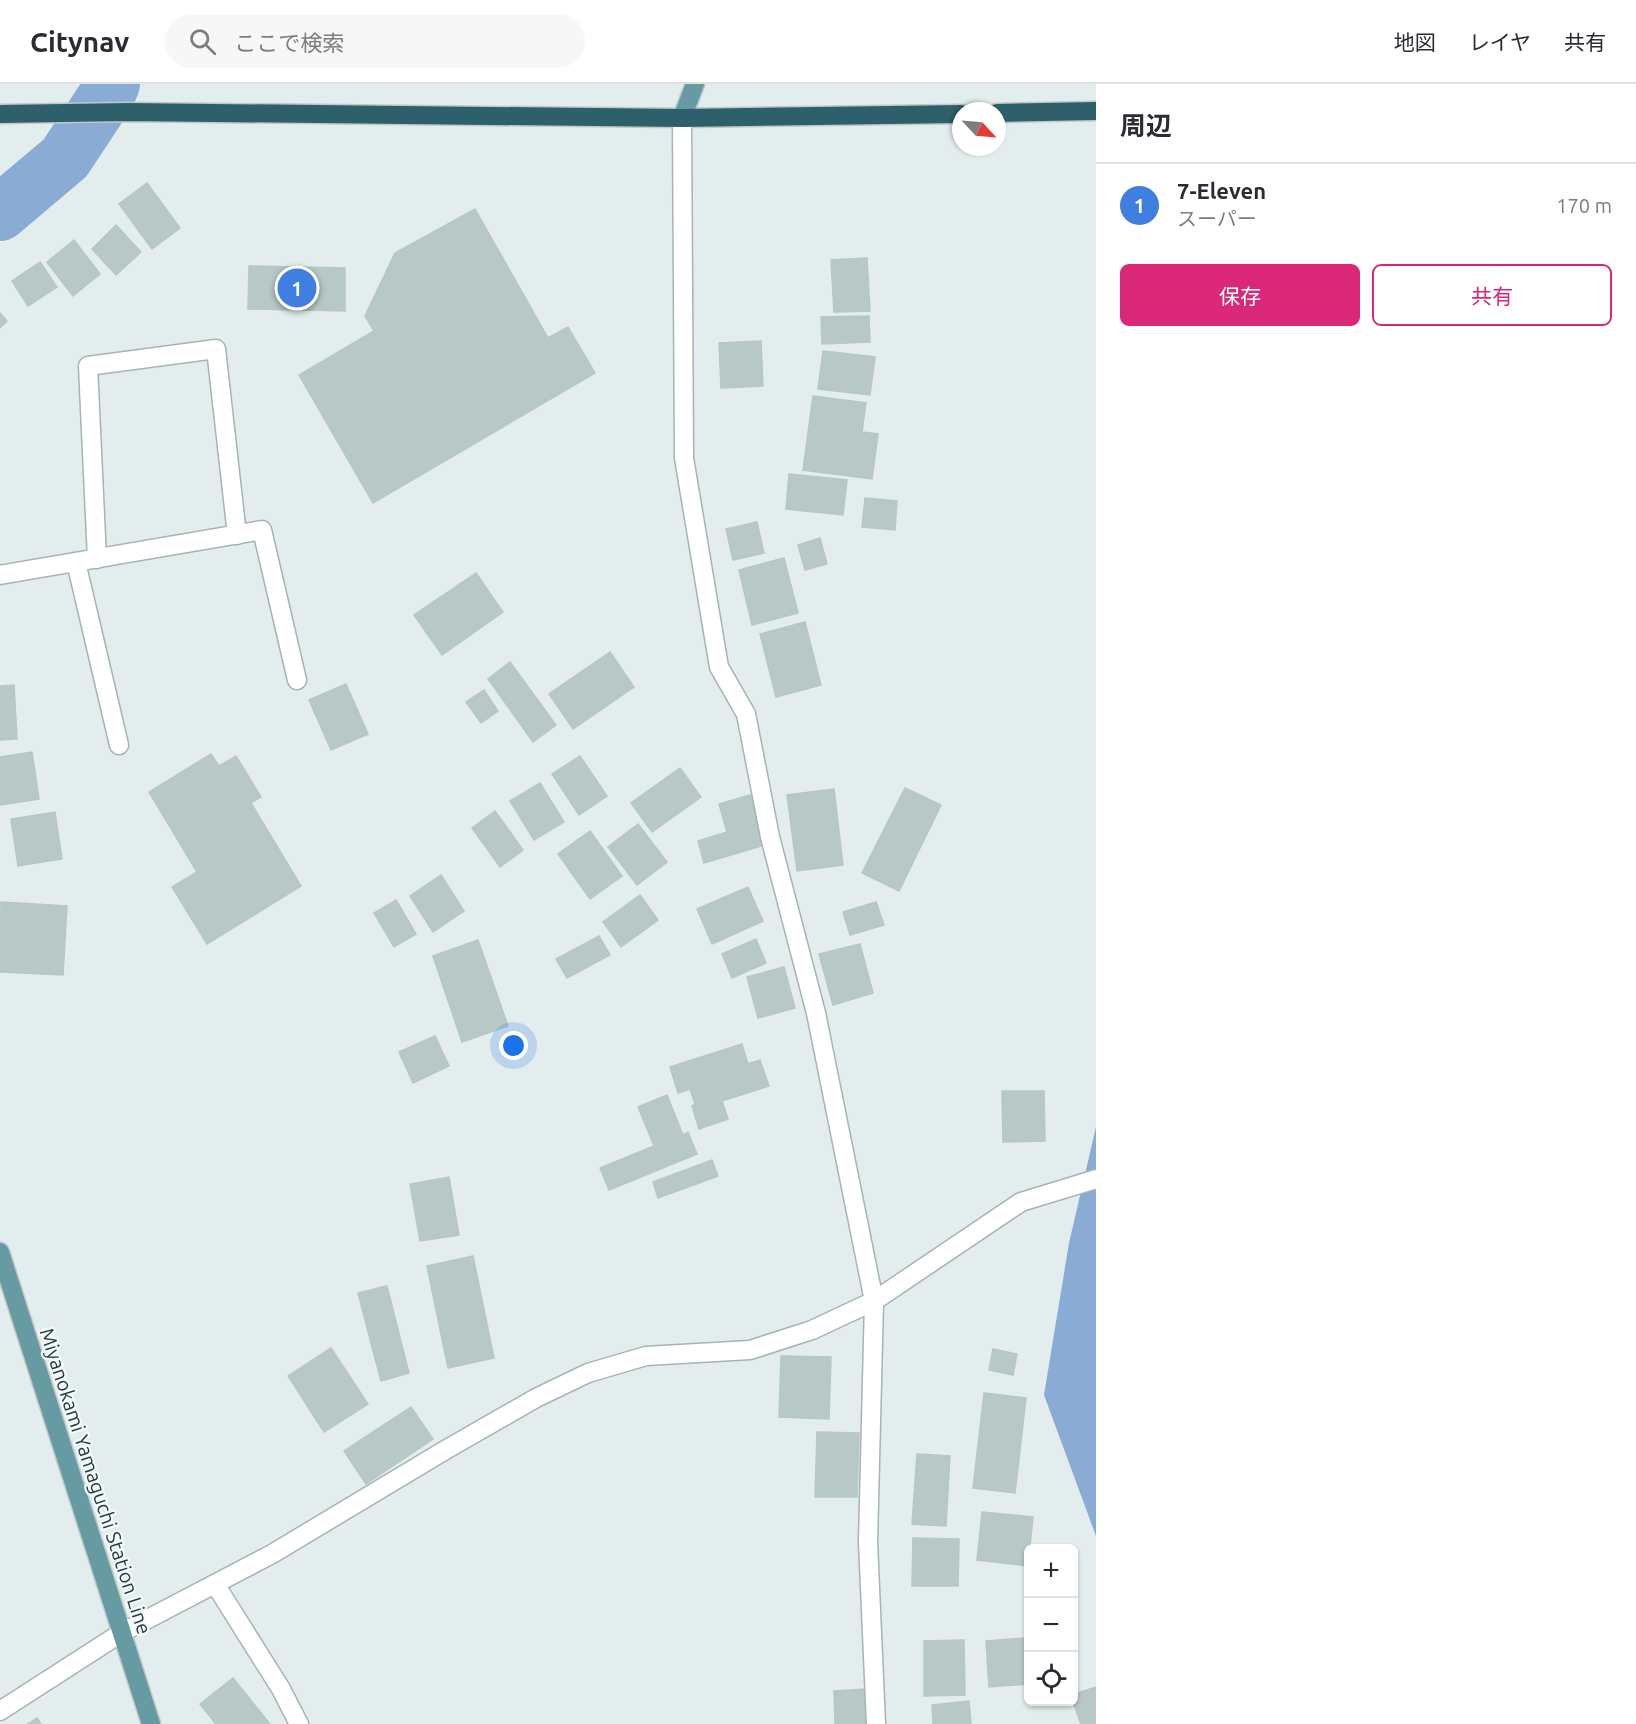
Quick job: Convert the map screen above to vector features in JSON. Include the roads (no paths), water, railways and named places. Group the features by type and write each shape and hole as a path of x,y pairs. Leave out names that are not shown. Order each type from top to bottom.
{"highway":[{"path":"1006,113 1096,111"},
{"path":"0,114 128,112 682,118 952,114"}],"main road":[{"path":"682,118 695,84"},
{"name":"Miyanokami Yamaguchi Station Line","path":"0,1252 151,1724"}],"street":[{"path":"682,118 684,458 719,667 746,714 770,837 816,1013 874,1301 868,1542 876,1724"},
{"path":"97,559 88,366 216,350 237,535"},
{"path":"0,575 262,530 297,680"},
{"path":"76,562 119,746"},
{"path":"0,1711 121,1633 272,1554 447,1449 526,1404 588,1373 646,1356 750,1350 812,1330 874,1301 1021,1202 1096,1179"},
{"path":"215,1584 299,1724"}],"water":[{"path":"1096,1127 1096,1536 1044,1395 1069,1243"}],"waterway":[{"path":"0,213 65,158 112,84"}],"place":[{"name":"7-Eleven","path":"297,288"}]}
